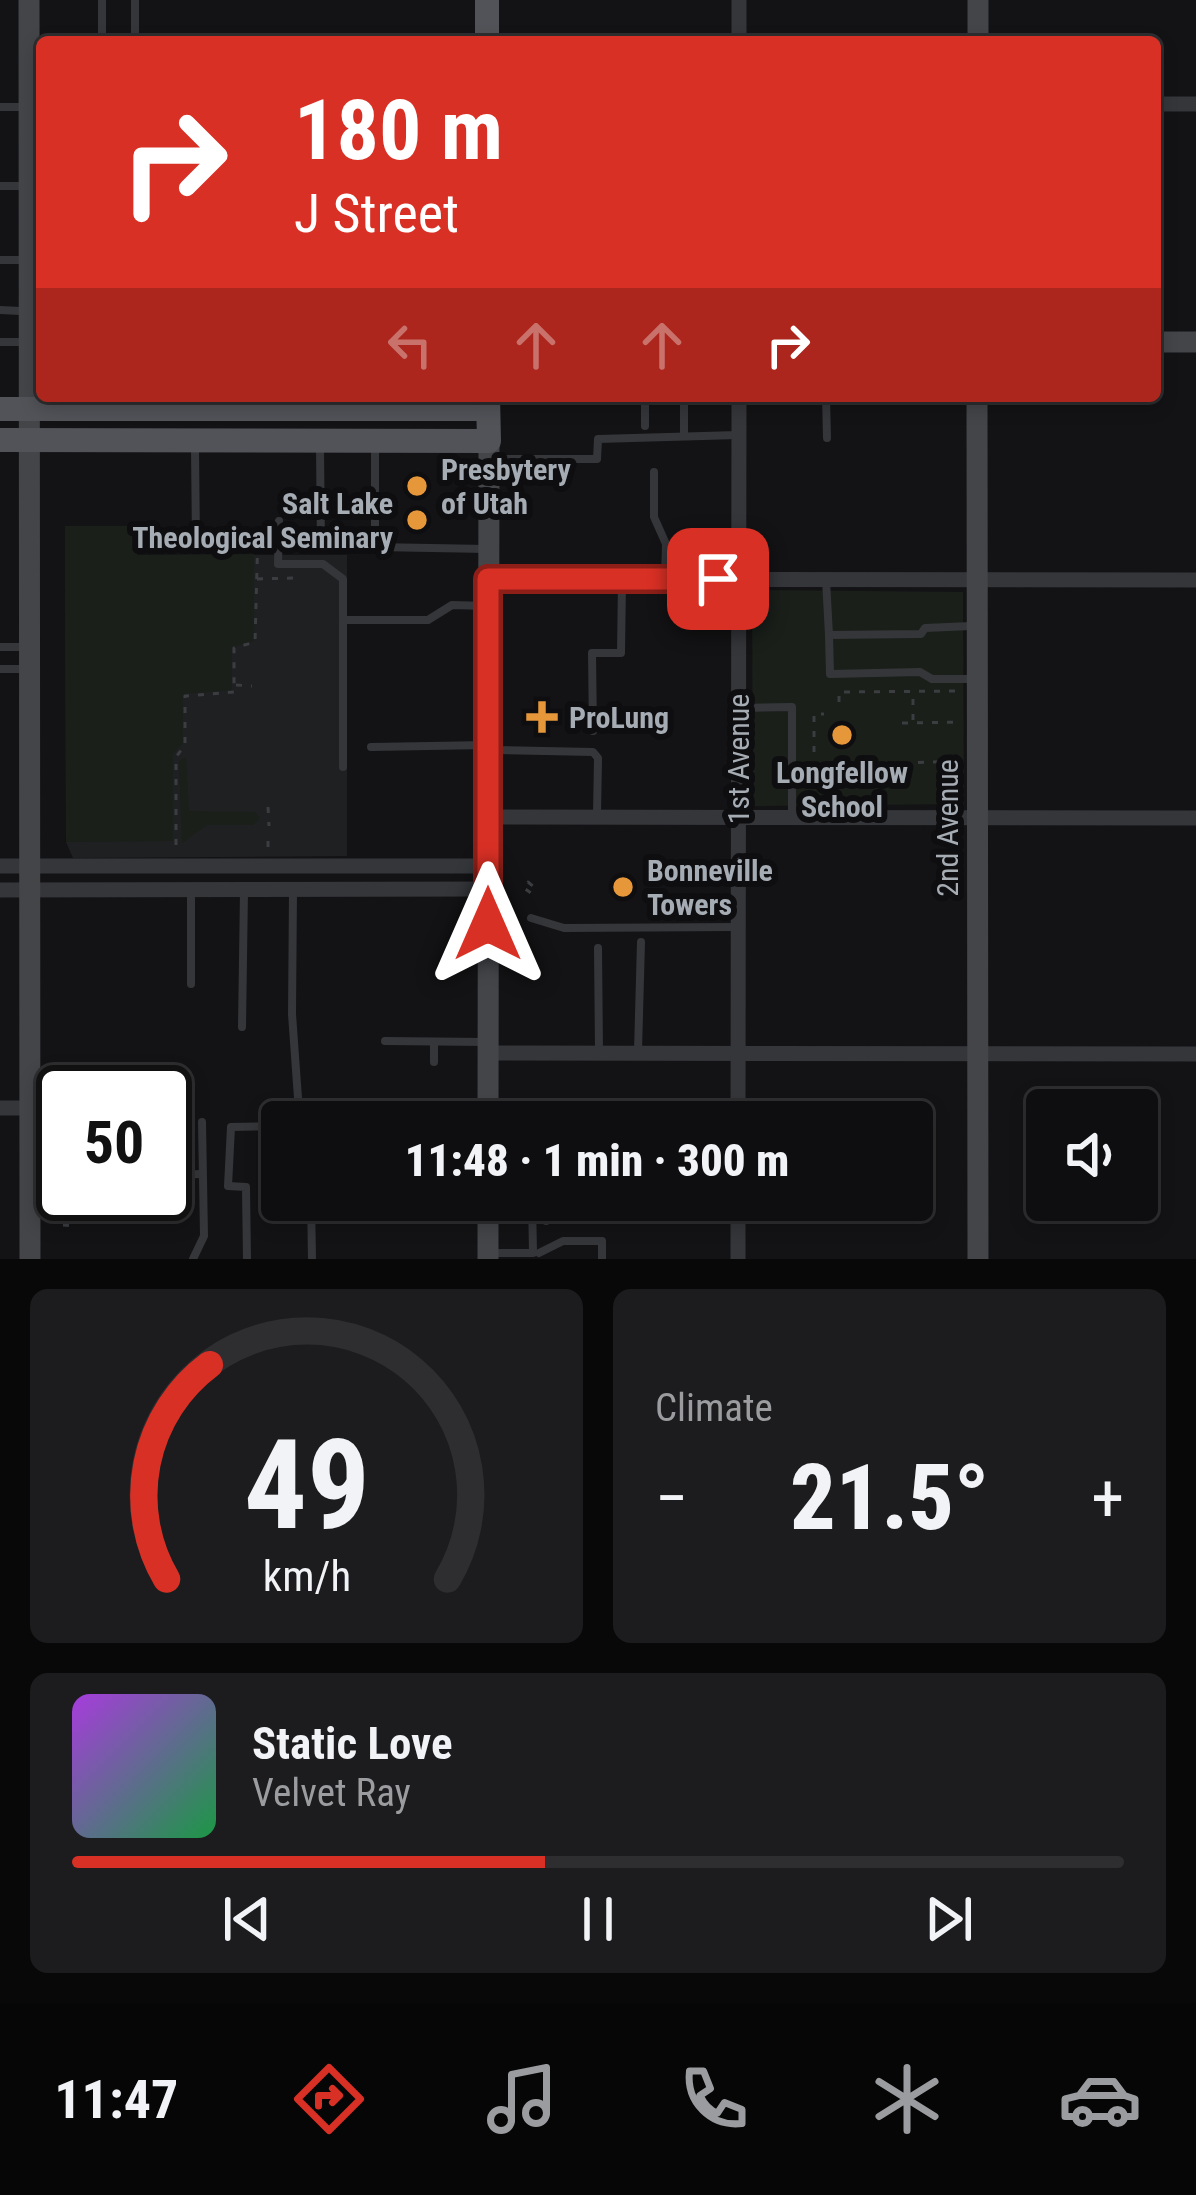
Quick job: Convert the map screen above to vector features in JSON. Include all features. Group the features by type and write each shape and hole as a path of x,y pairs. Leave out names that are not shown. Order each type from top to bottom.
{"main road":[{"path":"28,0 35,55 29,260 36,311 29,342 30,1259"},
{"path":"487,0 487,36"},
{"path":"978,0 978,36"},
{"path":"1161,342 1196,342"},
{"path":"0,409 153,402 488,403 488,1101"},
{"name":"2nd Avenue","path":"977,402 978,1259"},
{"path":"0,440 374,440 489,450"},
{"path":"488,1221 488,1256"}],"street":[{"path":"739,0 739,36"},
{"path":"1161,104 1196,104"},
{"name":"1st Avenue","path":"738,1101 739,402"},
{"path":"488,579 1196,580"},
{"path":"488,817 1196,818"},
{"path":"0,866 488,866"},
{"path":"191,890 192,866"},
{"path":"324,866 325,890"},
{"path":"0,890 488,889"},
{"path":"488,1047 599,1053 1196,1054"},
{"path":"0,1108 30,1108"},
{"path":"738,1221 738,1259"}],"lane":[{"path":"102,0 102,36"},
{"path":"135,0 135,36"},
{"path":"0,107 33,98"},
{"path":"0,186 29,186"},
{"path":"0,260 29,260"},
{"path":"0,310 36,311"},
{"path":"0,342 29,342"},
{"path":"645,402 645,426"},
{"path":"685,402 685,436"},
{"path":"826,402 827,439"},
{"path":"489,450 597,459 598,439 740,435"},
{"path":"195,440 196,543"},
{"path":"320,440 321,548"},
{"path":"374,440 375,548 488,549"},
{"path":"655,472 654,517 666,544 665,579"},
{"path":"279,521 278,564 323,564 343,579 343,767"},
{"path":"593,731 592,653 621,653 622,579"},
{"path":"826,579 830,674 920,672 932,679 977,679"},
{"path":"343,620 428,620 452,605 488,606"},
{"path":"829,635 921,634 925,628 977,626"},
{"path":"0,647 30,658"},
{"path":"0,669 30,658"},
{"path":"738,708 792,707 792,817"},
{"path":"371,747 593,752 598,758 597,817"},
{"path":"191,890 191,984"},
{"path":"242,1027 244,890"},
{"path":"293,890 298,1097"},
{"path":"531,918 564,928 737,928"},
{"path":"638,1053 640,942"},
{"path":"598,948 599,1053"},
{"path":"385,1041 488,1047"},
{"path":"434,1042 434,1062"},
{"path":"433,1090 433,1101"},
{"path":"30,1108 36,1109"},
{"path":"194,1259 204,1236 202,1122"},
{"path":"247,1259 246,1186 228,1186 231,1126 261,1126"},
{"path":"192,1174 202,1174"},
{"path":"30,1198 36,1199"},
{"path":"311,1221 312,1259"},
{"path":"535,1221 539,1253"},
{"path":"539,1253 546,1221"},
{"path":"488,1256 539,1253 563,1241 602,1241 602,1259"}],"path":[{"path":"176,845 176,757 184,745 185,696 234,692 234,648 257,644 258,532"},
{"path":"255,580 295,578"},
{"path":"234,686 252,686"},
{"path":"839,702 839,692 956,691"},
{"path":"913,723 914,692"},
{"path":"800,797 800,783 814,783 814,714 824,713"},
{"path":"902,723 976,722"},
{"path":"903,764 976,761"},
{"path":"814,770 824,770"},
{"path":"268,806 268,826"},
{"path":"268,841 268,855"},
{"path":"521,888 530,882 537,888"},
{"path":"63,1226 76,1226"}],"shaded area":[{"path":"65,526 136,526 137,555 347,555 347,856 73,858 66,842"},
{"path":"65,526 136,526 136,555 254,554 254,641 232,647 232,690 183,694 183,743 173,754 173,841 66,842"},
{"path":"752,590 963,592 964,804 753,806"},
{"path":"186,757 189,811 255,812 260,818 253,825 207,825 182,843 179,761"}],"place":[{"name":"Presbytery of Utah","path":"417,486"},
{"name":"Salt Lake Theological Seminary","path":"417,520"},
{"name":"ProLung","path":"542,717"},
{"name":"Longfellow School","path":"842,735"},
{"name":"Bonneville Towers","path":"623,887"}],"route":[{"path":"488,924 488,579 718,579"}]}
